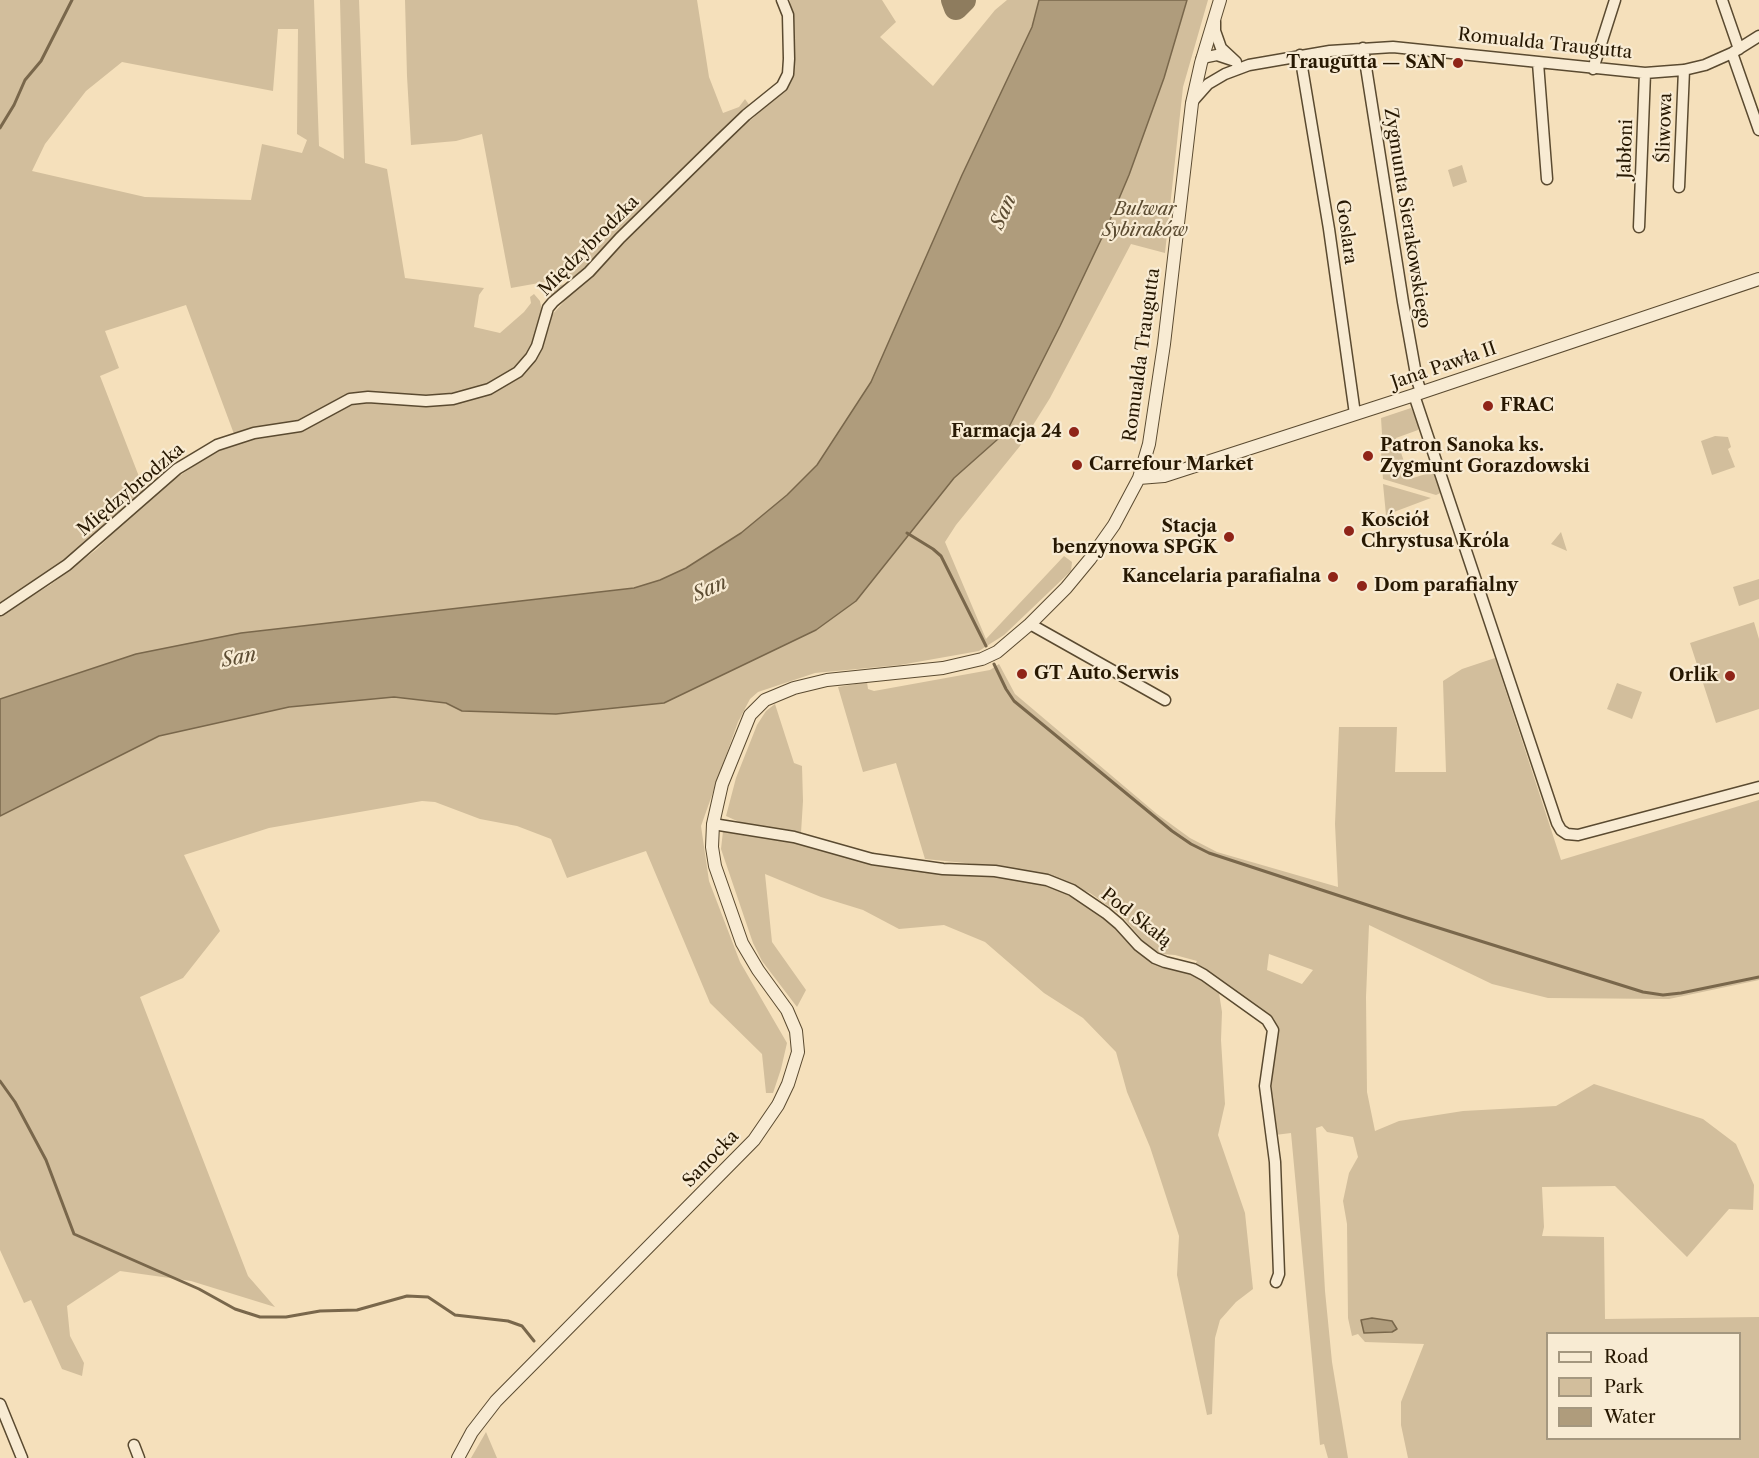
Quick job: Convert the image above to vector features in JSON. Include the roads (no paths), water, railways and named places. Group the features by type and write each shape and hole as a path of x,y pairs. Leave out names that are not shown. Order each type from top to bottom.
{"street":[{"name":"Międzybrodzka","path":"0,610 67,565 177,469 217,445 254,432 300,426 350,399 368,397 453,399 489,389 518,372 537,346 548,308 553,302 589,272 620,238 746,115 782,86 788,74 789,51 788,15 782,0"},
{"path":"1220,0 1202,61 1206,70 1226,74"},
{"path":"1593,69 1615,0"},
{"path":"1722,0 1759,130"},
{"path":"1215,14 1215,31 1221,48 1236,62"},
{"name":"Romualda Traugutta","path":"1192,104 1208,84 1226,74 1249,65 1300,55 1393,46 1645,73 1684,70 1719,60 1759,36"},
{"name":"Zygmunta Sierakowskiego","path":"1363,48 1418,394 1557,823 1567,834 1578,835 1759,787"},
{"name":"Romualda Traugutta","path":"713,824 722,784 750,715 765,700 783,691 827,680 966,664 997,652 1030,624 1066,588 1090,559 1114,525 1139,478 1149,444 1164,344 1192,104 1202,61 1217,55 1249,65"},
{"name":"Goslara","path":"1300,55 1329,229 1355,414"},
{"path":"1538,63 1547,179"},
{"name":"Śliwowa","path":"1679,187 1684,70"},
{"name":"Jabłoni","path":"1639,227 1645,73"},
{"name":"Jana Pawła II","path":"1139,478 1164,476 1418,394 1759,279"},
{"path":"1030,624 1165,700"},
{"name":"Pod Skałą","path":"713,824 794,837 872,859 943,869 995,871 1047,880 1072,890 1106,913 1138,945 1155,958 1193,969 1267,1020 1273,1030 1265,1086 1275,1162 1279,1274 1276,1282"},
{"name":"Sanocka","path":"458,1458 472,1432 496,1401 754,1140 772,1114 788,1084 798,1052 796,1031 787,1010 742,943 713,856 713,824"},
{"path":"0,1404 22,1458"},
{"path":"134,1445 140,1458"}],"water":[{"name":"San","path":"1039,0 1187,0 1164,78 1129,175 1060,326 1007,431 954,478 856,601 816,630 664,703 556,714 462,711 446,703 394,697 289,707 159,736 0,816 0,699 136,654 241,633 634,588 660,580 686,568 741,533 787,495 817,465 871,382 962,175 1032,27"},
{"path":"1372,1318 1392,1321 1397,1329 1392,1332 1364,1333 1361,1320"}],"waterway":[{"path":"0,128 25,80 41,61 72,0"},
{"path":"907,533 941,556 986,646"},
{"path":"994,664 1014,701 1172,831 1209,853 1643,992 1663,995 1681,993 1759,977"},
{"path":"0,1081 15,1102 46,1160 74,1234 199,1289 235,1309 260,1317 286,1317 320,1311 357,1310 407,1296 428,1297 455,1315 508,1321 522,1326 534,1341"}],"place":[{"name":"Traugutta — SAN","path":"1458,63"},
{"name":"FRAC","path":"1488,406"},
{"name":"Farmacja 24","path":"1074,432"},
{"name":"Patron Sanoka ks. Zygmunt Gorazdowski","path":"1368,456"},
{"name":"Carrefour Market","path":"1077,465"},
{"name":"Kościół Chrystusa Króla","path":"1349,531"},
{"name":"Stacja benzynowa SPGK","path":"1229,537"},
{"name":"Kancelaria parafialna","path":"1333,577"},
{"name":"Dom parafialny","path":"1362,586"},
{"name":"GT Auto Serwis","path":"1022,674"},
{"name":"Orlik","path":"1730,676"}],"park label":[{"name":"Bulwar Sybiraków","path":"1145,220"}]}
